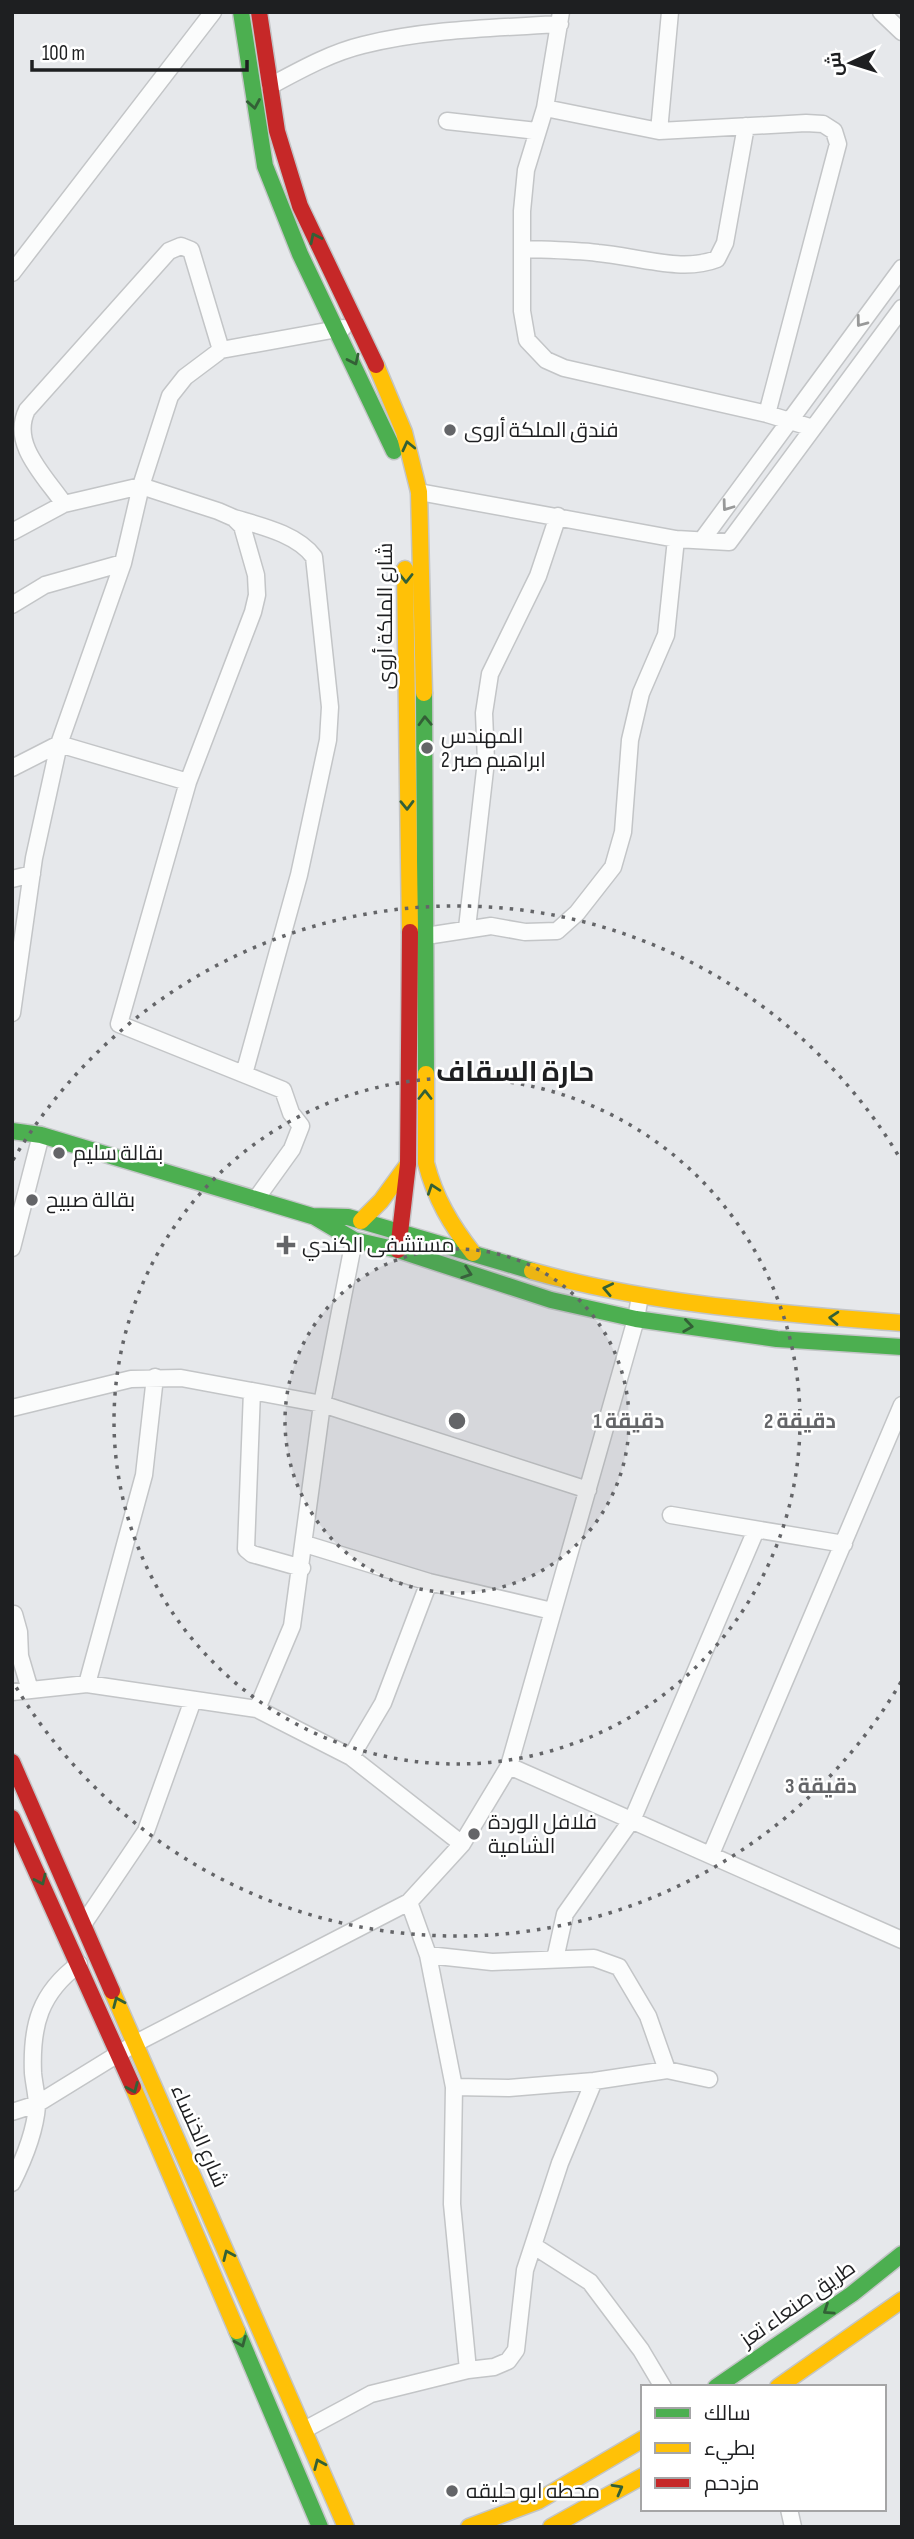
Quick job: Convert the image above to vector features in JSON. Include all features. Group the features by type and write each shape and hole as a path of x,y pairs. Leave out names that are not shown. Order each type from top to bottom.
{"main road":[{"name":"شارع الملكة أروى","path":"241,12 265,166 300,254 389,435 400,468 405,513 410,939 408,1164 398,1250"},
{"name":"شارع الملكة أروى","path":"259,12 277,131 300,206 359,324 404,432 419,492 426,751 426,1163 433,1193 450,1224 473,1253"},
{"path":"12,1131 41,1135 312,1216 355,1240 398,1250 551,1300 636,1319 777,1339 902,1347"},
{"path":"361,1221 381,1201 408,1164"},
{"path":"312,1216 348,1217 554,1277 640,1296 785,1314 902,1323"},
{"name":"شارع الخنساء","path":"12,1762 346,2527"},
{"name":"شارع الخنساء","path":"12,1818 119,2054 320,2527"},
{"name":"طريق صنعاء تعز","path":"719,2385 852,2294 902,2254"},
{"path":"852,2294 873,2321"},
{"path":"781,2385 902,2300"},
{"path":"469,2527 538,2501 641,2440"},
{"path":"538,2501 550,2527 641,2477"}],"street":[{"path":"12,273 213,12"},
{"path":"659,131 670,12"},
{"path":"881,12 902,32"},
{"path":"270,86 317,61 361,45 561,18 545,108 527,170 522,249 522,311 527,340 547,360 564,368 767,414 813,428"},
{"path":"545,108 659,131 822,124 834,131 838,144 767,414"},
{"path":"447,121 537,131"},
{"path":"522,249 597,253 674,262 707,263 717,259 725,243 747,126"},
{"path":"64,504 22,442 20,422 27,410 169,251 181,246 191,250 221,350"},
{"path":"702,540 902,268"},
{"path":"419,492 676,539 729,542 902,308"},
{"path":"12,1013 32,874 59,744 123,563 141,486 170,396 185,377 221,350 339,330 359,324"},
{"path":"12,532 64,504 141,486 289,538 307,548 314,557 330,707 328,740 302,861 244,1074"},
{"path":"467,928 486,761 484,713 490,674 538,576 558,516"},
{"path":"234,518 242,526 256,575 257,595 188,782 119,1024 282,1090 291,1113 300,1122 292,1149 256,1199"},
{"path":"426,936 491,926 525,932 557,931 577,913 613,867 623,832 630,740 641,692 666,635 676,539"},
{"path":"12,605 45,585 123,563"},
{"path":"12,768 59,744 188,782"},
{"path":"12,879 32,874"},
{"path":"12,1248 41,1135"},
{"path":"257,1709 292,1626 302,1568 322,1404 355,1240"},
{"path":"12,2112 37,2104 136,2043 409,1902 462,1844 509,1766 636,1319 640,1296"},
{"path":"88,1684 144,1475 155,1377"},
{"path":"12,1408 131,1379 181,1377 322,1404 588,1490"},
{"path":"252,1391 246,1549 252,1554 302,1568"},
{"path":"711,1854 902,1405"},
{"path":"671,1515 844,1544"},
{"path":"555,1959 565,1914 633,1818 756,1530"},
{"path":"305,1544 429,1582 552,1611"},
{"path":"351,1757 383,1703 429,1582"},
{"path":"14,1614 19,1632 20,1656 30,1690"},
{"path":"12,1692 88,1684 257,1709 351,1757 462,1844"},
{"path":"84,1923 146,1831 193,1700"},
{"path":"509,1766 633,1818 902,1940"},
{"path":"409,1902 428,1955 454,2087 452,2204 468,2370"},
{"path":"428,1955 492,1962 594,1958 619,1967 648,2017 667,2070"},
{"path":"12,2183 33,2133 37,2104 33,2049 39,2014 55,1982 79,1964"},
{"path":"454,2087 509,2088 594,2081 667,2070 709,2079"},
{"path":"304,2430 371,2394 468,2370 494,2367 508,2361 516,2350 526,2270 561,2164 594,2081"},
{"path":"534,2246 590,2282 641,2350 662,2385"}],"traffic: fast":[{"path":"241,12 265,166 300,254 394,451"},
{"path":"424,693 426,1074"},
{"path":"12,1131 41,1135 312,1216 348,1217 532,1271"},
{"path":"315,1217 354,1240 398,1250 551,1300 636,1319 777,1339 902,1347"},
{"path":"719,2385 852,2294 902,2254"},
{"path":"237,2331 320,2527"}],"traffic: slow":[{"path":"376,365 404,432 419,492 424,693"},
{"path":"405,569 410,932"},
{"path":"426,1074 426,1163 445,1211 473,1253"},
{"path":"361,1221 381,1201 408,1164"},
{"path":"532,1271 577,1283 669,1300 902,1323"},
{"path":"112,1991 346,2527"},
{"path":"133,2087 237,2331"},
{"path":"781,2385 902,2300"},
{"path":"469,2527 538,2501 641,2440"},
{"path":"551,2527 641,2477"}],"traffic: jam":[{"path":"259,12 277,131 300,206 376,365"},
{"path":"398,1250 408,1164 410,932"},
{"path":"12,1762 112,1991"},
{"path":"12,1818 133,2087"}],"place":[{"name":"فندق الملكة أروى","path":"450,430"},
{"name":"المهندس ابراهيم صبر 2","path":"427,748"},
{"name":"بقالة سليم","path":"59,1153"},
{"name":"بقالة صبيح","path":"32,1200"},
{"name":"مستشفى الكندي","path":"286,1245"},
{"name":"فلافل الوردة الشامية","path":"474,1834"},
{"name":"محطه ابو حليقه","path":"452,2491"}],"district":[{"name":"حارة السقاف","path":"515,1072"}]}
